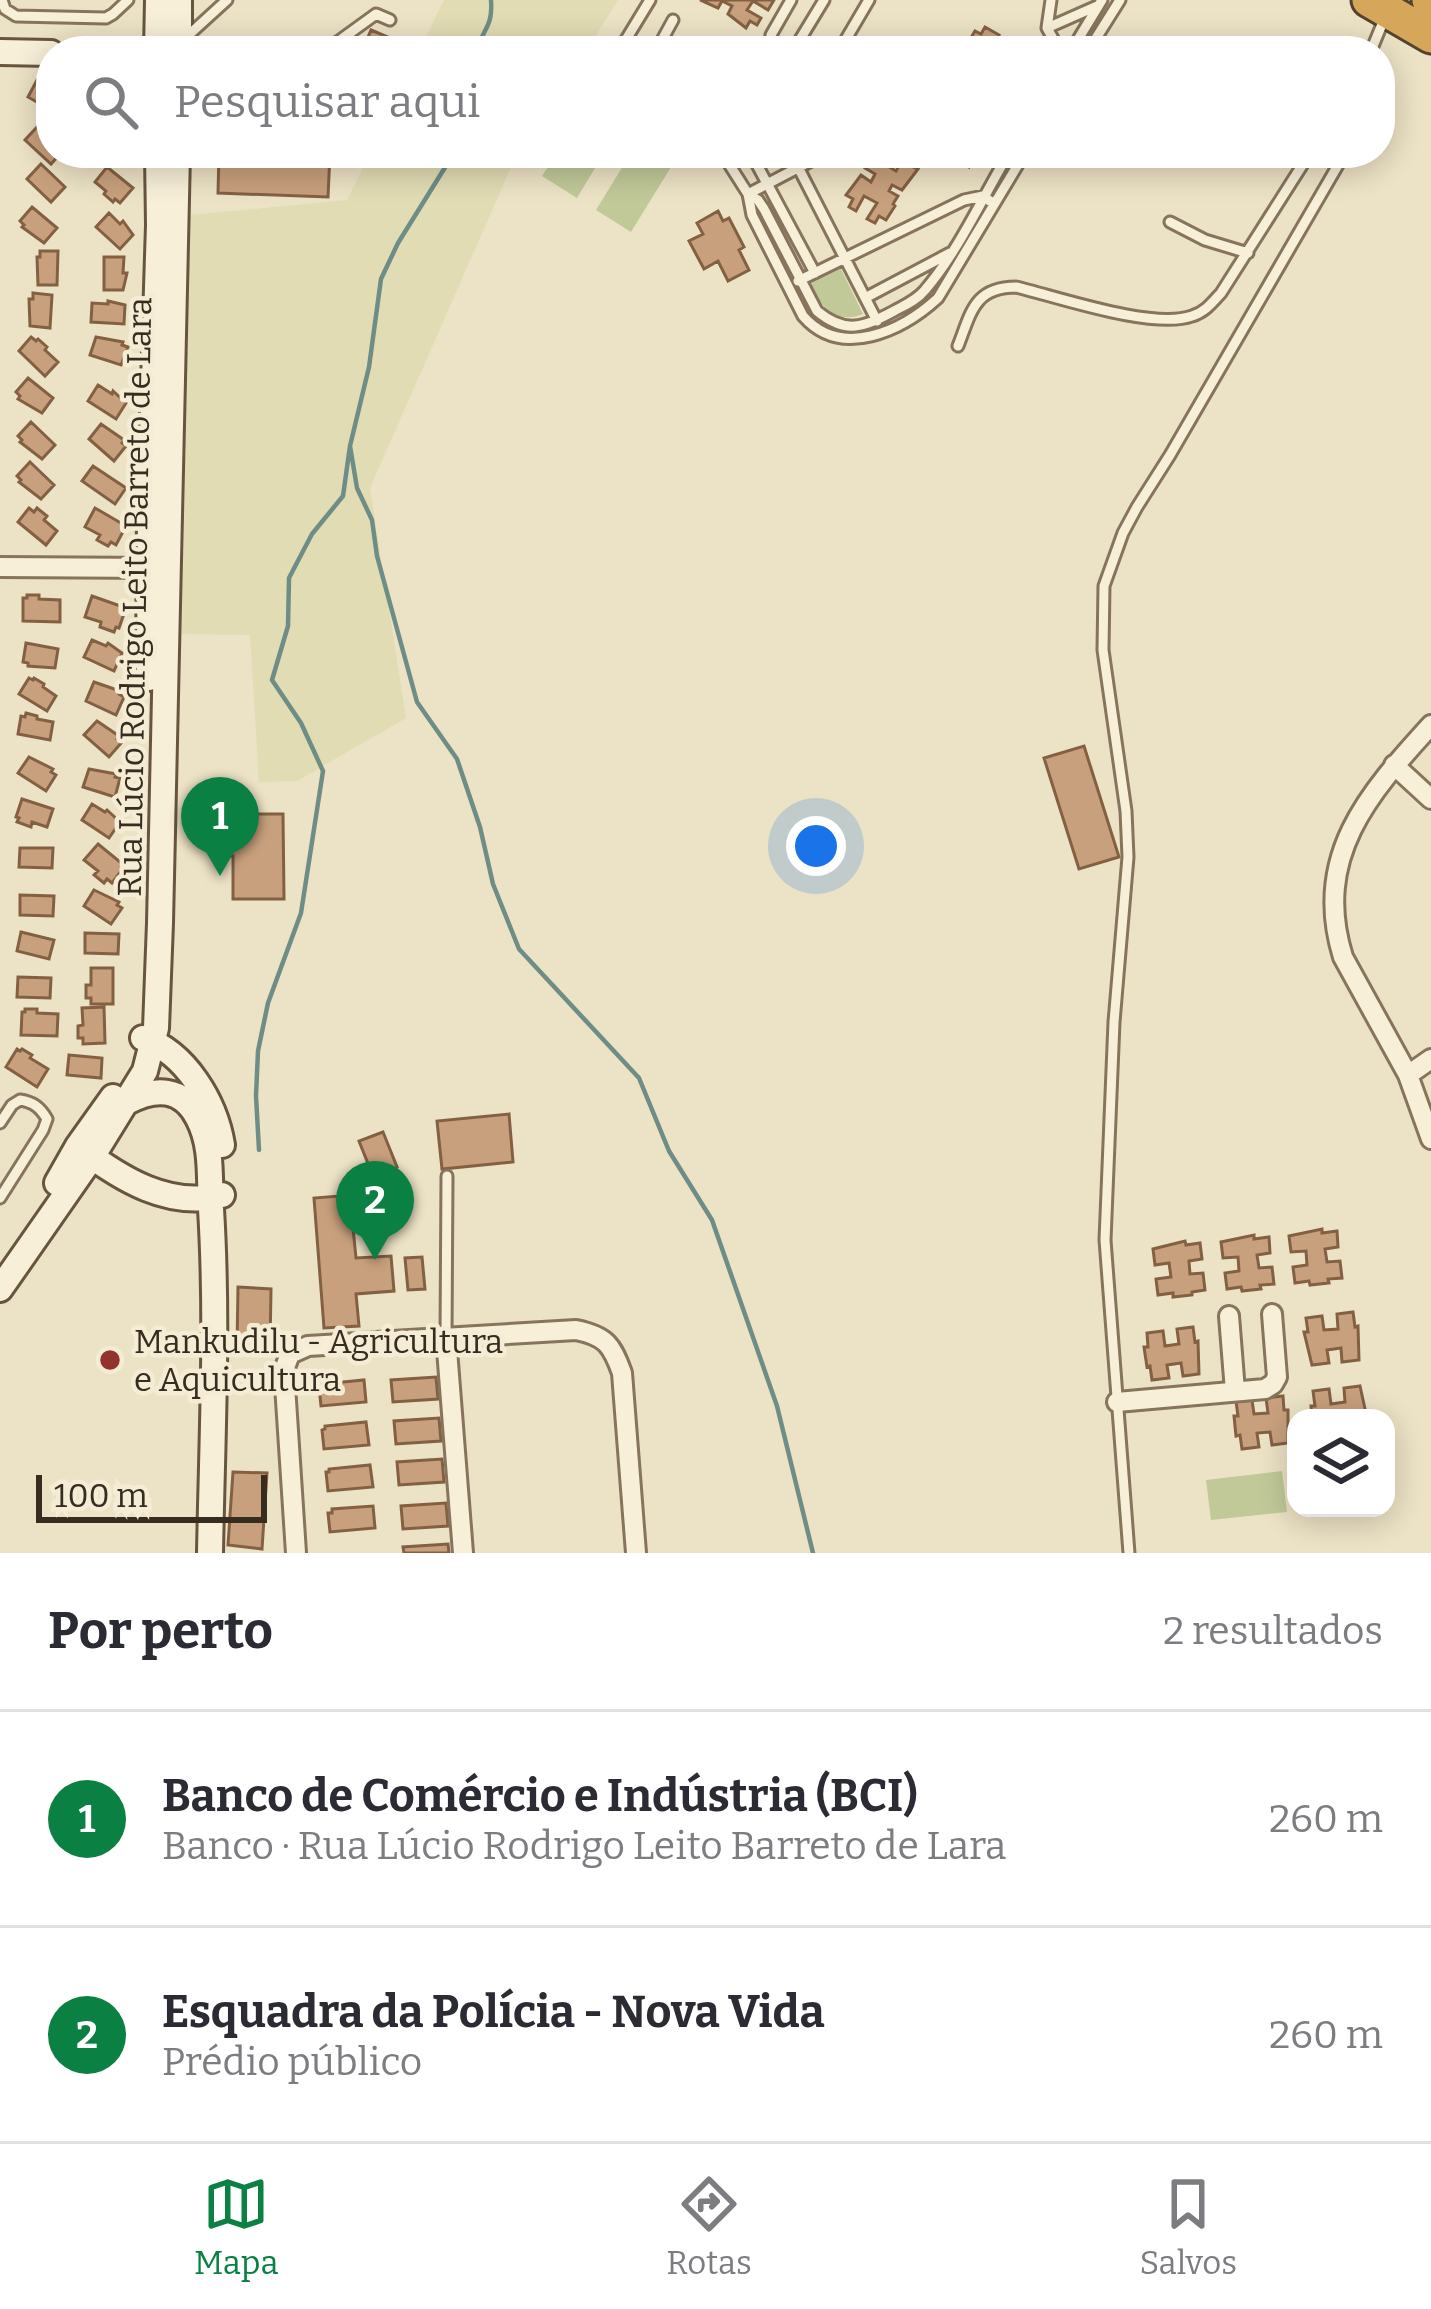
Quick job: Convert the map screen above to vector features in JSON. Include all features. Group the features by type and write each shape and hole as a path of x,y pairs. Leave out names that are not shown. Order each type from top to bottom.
{"highway":[{"path":"1379,5 1431,36"}],"street":[{"path":"158,0 168,36"},
{"path":"174,36 179,0"},
{"path":"0,52 36,53"},
{"name":"Rua Lúcio Rodrigo Leito Barreto de Lara","path":"158,168 150,508 160,568"},
{"name":"Rua Lúcio Rodrigo Leito Barreto de Lara","path":"147,1040 146,921 176,168"},
{"path":"0,567 160,568"},
{"path":"1431,725 1359,812 1341,859 1334,910 1343,957 1408,1075 1431,1139"},
{"path":"1394,765 1431,799"},
{"path":"85,1152 128,1102 145,1071 147,1040"},
{"path":"0,1288 85,1152 147,1040"},
{"path":"147,1040 179,1061 214,1112 223,1151 216,1197 210,1553"},
{"path":"1408,1075 1431,1059"},
{"path":"128,1102 146,1092 164,1092 191,1108 202,1126 216,1197"},
{"path":"85,1152 131,1182 163,1194 190,1201 216,1197"},
{"path":"1117,1402 1265,1389 1277,1376 1273,1314"},
{"path":"1229,1316 1234,1391"},
{"path":"296,1553 284,1370 290,1354 308,1346 576,1330 598,1334 614,1352 622,1373 636,1553"},
{"path":"446,1337 463,1553"}],"lane":[{"path":"2,0 5,9 16,16 106,18 128,0"},
{"path":"186,36 226,0"},
{"path":"628,36 650,0"},
{"path":"772,36 791,0"},
{"path":"802,36 824,0"},
{"path":"848,36 869,0"},
{"path":"1051,0 1047,28 1052,36"},
{"path":"1097,36 1120,0"},
{"path":"1047,28 1100,3"},
{"path":"1080,36 1100,3"},
{"path":"1374,36 1379,5"},
{"path":"344,36 368,17 382,14 390,20"},
{"path":"664,36 673,20"},
{"path":"734,168 748,194 764,209 803,316 830,337 856,340 925,310 938,298 1016,168"},
{"path":"759,168 815,273"},
{"path":"748,194 796,168"},
{"path":"798,168 882,332"},
{"path":"794,284 831,323 849,327 876,320 917,298 952,252 1000,168"},
{"path":"958,346 974,305 999,287 1167,321 1204,311 1221,293 1301,168"},
{"path":"1129,1553 1105,1240 1114,1022 1128,857 1103,650 1104,586 1137,507 1336,168"},
{"path":"794,284 964,200 982,196 994,204"},
{"path":"1170,221 1204,240 1248,253"},
{"path":"865,298 952,252"},
{"path":"920,268 938,298"},
{"path":"0,1123 20,1100 42,1110 47,1119 0,1198"},
{"path":"446,1337 447,1176"}],"shaded area":[{"path":"444,0 618,0 595,36 426,36"},
{"path":"363,168 512,168 370,488 406,718 297,781 259,782 250,635 182,634 190,215 347,200"}],"green space":[{"path":"547,168 595,168 577,198 542,176"},
{"path":"622,168 670,168 631,232 596,210"},
{"path":"840,267 863,314 836,315 813,290 809,281"},
{"path":"1282,1471 1287,1512 1211,1520 1206,1480"}],"building":[{"path":"700,0 774,0 768,10 753,1 747,10 761,18 757,25 750,21 746,28 728,14 732,6 722,1 718,8"},
{"path":"985,27 999,35 972,36 975,31 981,34"},
{"path":"36,128 36,150 25,140"},
{"path":"37,168 45,168 65,187 51,202 27,179"},
{"path":"108,168 133,188 120,203 113,202 95,182"},
{"path":"219,168 329,168 328,197 218,193"},
{"path":"865,168 918,169 902,190 892,185 889,191 898,196 895,206 886,220 879,216 875,223 867,219 877,203 864,196 856,211 849,207 853,199 846,195 861,175 871,182 875,174"},
{"path":"32,207 57,228 44,243 20,221"},
{"path":"718,211 723,221 729,218 749,270 728,281 718,261 704,269 689,241 703,234 697,223"},
{"path":"109,213 133,235 120,249 96,227"},
{"path":"40,251 58,251 57,285 38,285"},
{"path":"104,257 124,257 123,290 104,290"},
{"path":"33,293 52,295 50,328 30,326"},
{"path":"92,303 125,305 124,324 91,322"},
{"path":"31,337 58,362 45,376 19,351"},
{"path":"96,337 128,347 121,365 90,355"},
{"path":"28,378 53,398 42,413 18,399 16,392"},
{"path":"98,385 126,403 116,419 88,401"},
{"path":"31,422 55,445 42,459 18,436"},
{"path":"101,424 124,440 126,446 114,461 89,439"},
{"path":"30,462 54,485 41,499 17,476"},
{"path":"93,466 126,488 115,504 82,481"},
{"path":"29,508 47,516 44,520 57,531 46,545 18,522"},
{"path":"95,508 126,526 116,545 97,540 100,535 85,527"},
{"path":"27,595 60,600 60,622 23,621"},
{"path":"92,596 126,608 114,632 85,617"},
{"path":"92,640 108,643 122,653 114,671 84,657"},
{"path":"26,643 58,649 55,668 23,662"},
{"path":"29,678 56,696 47,711 19,694"},
{"path":"94,682 124,697 116,715 86,701"},
{"path":"26,713 53,722 50,740 18,734 21,716"},
{"path":"97,721 122,742 109,757 84,735"},
{"path":"1084,746 1119,857 1079,869 1044,758"},
{"path":"29,757 56,775 46,791 18,773"},
{"path":"89,769 120,778 115,797 83,787"},
{"path":"22,799 53,809 47,827 17,822"},
{"path":"92,804 120,822 109,838 82,820"},
{"path":"221,814 283,814 284,899 233,899 233,856 221,856"},
{"path":"98,844 125,866 112,883 94,875 98,871 84,860"},
{"path":"20,848 53,848 52,868 19,867"},
{"path":"94,890 122,908 111,924 84,906"},
{"path":"20,895 54,896 53,916 20,915"},
{"path":"21,932 54,940 49,959 17,951"},
{"path":"85,933 119,934 118,954 85,953"},
{"path":"91,968 113,968 113,1004 91,1004 91,998 86,998"},
{"path":"18,977 51,978 50,998 17,997"},
{"path":"104,1007 105,1043 83,1044 83,1038 78,1038 82,1008"},
{"path":"25,1009 58,1014 57,1036 21,1035"},
{"path":"17,1049 48,1069 37,1087 6,1067"},
{"path":"69,1055 102,1058 101,1078 67,1075"},
{"path":"509,1114 513,1162 442,1169 437,1121"},
{"path":"383,1132 397,1167 373,1176 359,1141"},
{"path":"376,1193 379,1226 353,1228 356,1258 391,1256 394,1291 356,1294 359,1326 324,1328 314,1198"},
{"path":"1322,1229 1322,1233 1337,1231 1338,1247 1325,1249 1327,1262 1340,1261 1342,1278 1295,1283 1293,1267 1307,1265 1306,1251 1291,1252 1289,1236"},
{"path":"1254,1235 1254,1239 1269,1237 1270,1253 1257,1255 1259,1268 1272,1267 1274,1284 1227,1289 1225,1273 1239,1271 1238,1257 1223,1258 1221,1242"},
{"path":"1185,1241 1186,1245 1200,1243 1202,1259 1189,1261 1190,1274 1203,1273 1205,1290 1158,1295 1156,1279 1171,1277 1169,1263 1155,1265 1153,1249"},
{"path":"422,1257 425,1289 408,1290 405,1258"},
{"path":"238,1287 271,1289 270,1347 237,1348"},
{"path":"1353,1312 1359,1360 1342,1362 1341,1348 1327,1350 1329,1363 1312,1365 1304,1332 1308,1332 1306,1318 1322,1316 1324,1330 1338,1329 1337,1314"},
{"path":"1193,1327 1199,1374 1183,1376 1181,1363 1167,1365 1169,1378 1152,1380 1144,1347 1148,1347 1147,1333 1163,1331 1165,1346 1179,1344 1177,1329"},
{"path":"436,1377 438,1399 393,1402 391,1380"},
{"path":"364,1380 366,1402 321,1406 322,1384"},
{"path":"1360,1386 1365,1409 1311,1409 1313,1391 1329,1389 1331,1404 1345,1402 1344,1388"},
{"path":"1283,1396 1287,1443 1272,1445 1270,1432 1257,1433 1259,1447 1242,1449 1240,1435 1236,1436 1236,1401 1252,1400 1254,1414 1268,1413 1266,1398"},
{"path":"439,1418 441,1441 396,1444 394,1421"},
{"path":"366,1422 369,1445 324,1449 325,1426"},
{"path":"442,1459 444,1482 399,1485 397,1462"},
{"path":"370,1465 373,1487 328,1491 329,1469"},
{"path":"233,1472 267,1473 262,1549 228,1545"},
{"path":"446,1503 448,1526 403,1529 401,1506"},
{"path":"373,1506 375,1528 330,1532 328,1513 332,1509"},
{"path":"448,1544 449,1553 404,1553 403,1547"}],"waterway":[{"path":"483,36 491,0"},
{"path":"259,1150 258,1051 268,1003 301,913 323,771 301,723 272,680 288,626 289,578 312,534 343,496 381,279 445,168"},
{"path":"350,446 357,488 372,520 377,556 417,702 457,759 493,884 519,949 639,1078 669,1151 712,1220 777,1406 813,1553"}],"place":[{"name":"Banco de Comércio e Indústria (BCI)","path":"220,876"},
{"name":"Esquadra da Polícia - Nova Vida","path":"375,1260"},
{"name":"Mankudilu - Agricultura e Aquicultura","path":"110,1360"}]}
